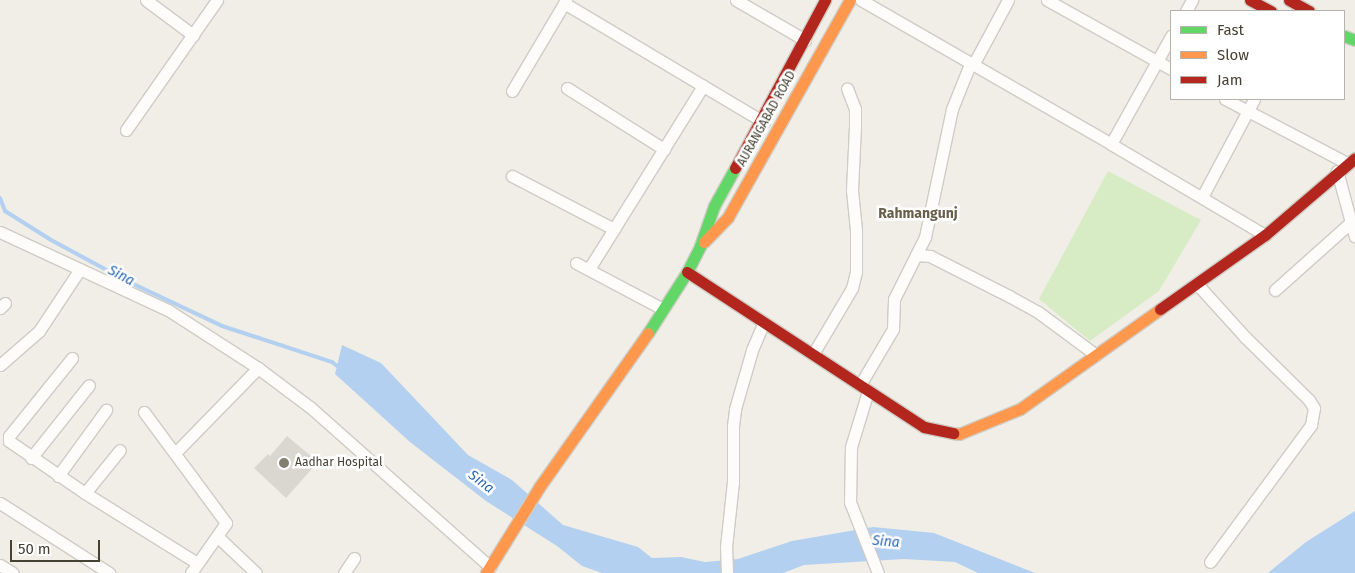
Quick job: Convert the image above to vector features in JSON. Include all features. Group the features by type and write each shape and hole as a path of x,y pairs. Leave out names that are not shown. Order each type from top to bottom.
{"main road":[{"name":"AURANGABAD ROAD","path":"488,570 540,486 687,272 700,246 714,206 826,0"},
{"name":"AURANGABAD ROAD","path":"700,246 728,217 850,0"},
{"path":"1250,0 1269,10"},
{"path":"1289,0 1307,10"},
{"path":"687,272 924,427 959,434 1020,409 1265,235 1351,160"}],"street":[{"path":"146,0 193,35"},
{"path":"126,130 217,0"},
{"path":"736,0 805,40"},
{"path":"861,0 1265,235"},
{"path":"878,573 850,502 851,446 864,388 893,329 894,300 925,237 952,109 972,65 1008,0"},
{"path":"1047,0 1170,68"},
{"path":"512,91 565,1 776,129"},
{"path":"1111,144 1170,38"},
{"path":"589,270 703,86"},
{"path":"567,88 664,149"},
{"path":"813,354 852,288 856,272 856,230 852,190 856,126 854,109 847,88"},
{"path":"1227,100 1351,160"},
{"path":"1202,197 1253,100"},
{"path":"1337,171 1355,237"},
{"path":"512,176 614,229"},
{"path":"1275,290 1351,222"},
{"path":"0,232 180,316 258,368 310,407 488,570"},
{"path":"916,255 930,256 1038,312 1096,355"},
{"path":"576,263 663,309"},
{"path":"0,365 39,331 80,269"},
{"path":"1197,284 1245,337 1309,400 1314,408 1311,425 1210,562"},
{"path":"727,573 726,547 733,482 733,426 735,409 752,350 764,322"},
{"path":"72,358 8,437 10,441 31,458 194,568 225,527 225,520 144,412"},
{"path":"175,453 258,368"},
{"path":"31,458 89,384"},
{"path":"58,476 106,410"},
{"path":"85,493 120,450"},
{"path":"0,503 109,573"},
{"path":"218,537 256,573"},
{"path":"344,573 354,558"},
{"path":"0,565 13,573"}],"green space":[{"path":"1108,171 1201,220 1159,291 1090,341 1039,299"}],"water":[{"path":"342,345 381,363 468,455 512,480 563,525 638,547 652,558 681,557 705,562 738,559 792,541 873,527 934,533 1035,573 978,573 955,562 904,559 804,565 783,573 602,573 582,566 557,546 486,501 410,442 335,374"},
{"path":"1355,511 1355,573 1268,573 1306,542"}],"building":[{"path":"287,436 318,462 286,498 254,468 268,454 270,456"}],"waterway":[{"name":"Sina","path":"0,198 5,211 51,240 127,281 222,326 332,362 341,369"}],"traffic: fast":[{"path":"1345,36 1355,40"},
{"path":"648,333 687,272 700,246 714,206 735,168"}],"traffic: slow":[{"path":"704,242 728,217 850,0"},
{"path":"953,433 959,434 1020,409 1160,309"},
{"path":"486,573 540,486 648,333"}],"traffic: jam":[{"path":"735,168 825,0"},
{"path":"1250,0 1269,10"},
{"path":"1289,0 1307,10"},
{"path":"1160,309 1265,235 1355,158"},
{"path":"687,272 924,427 953,433"}],"place":[{"name":"Aadhar Hospital","path":"284,463"}],"district":[{"name":"Rahmangunj","path":"918,214"}]}
